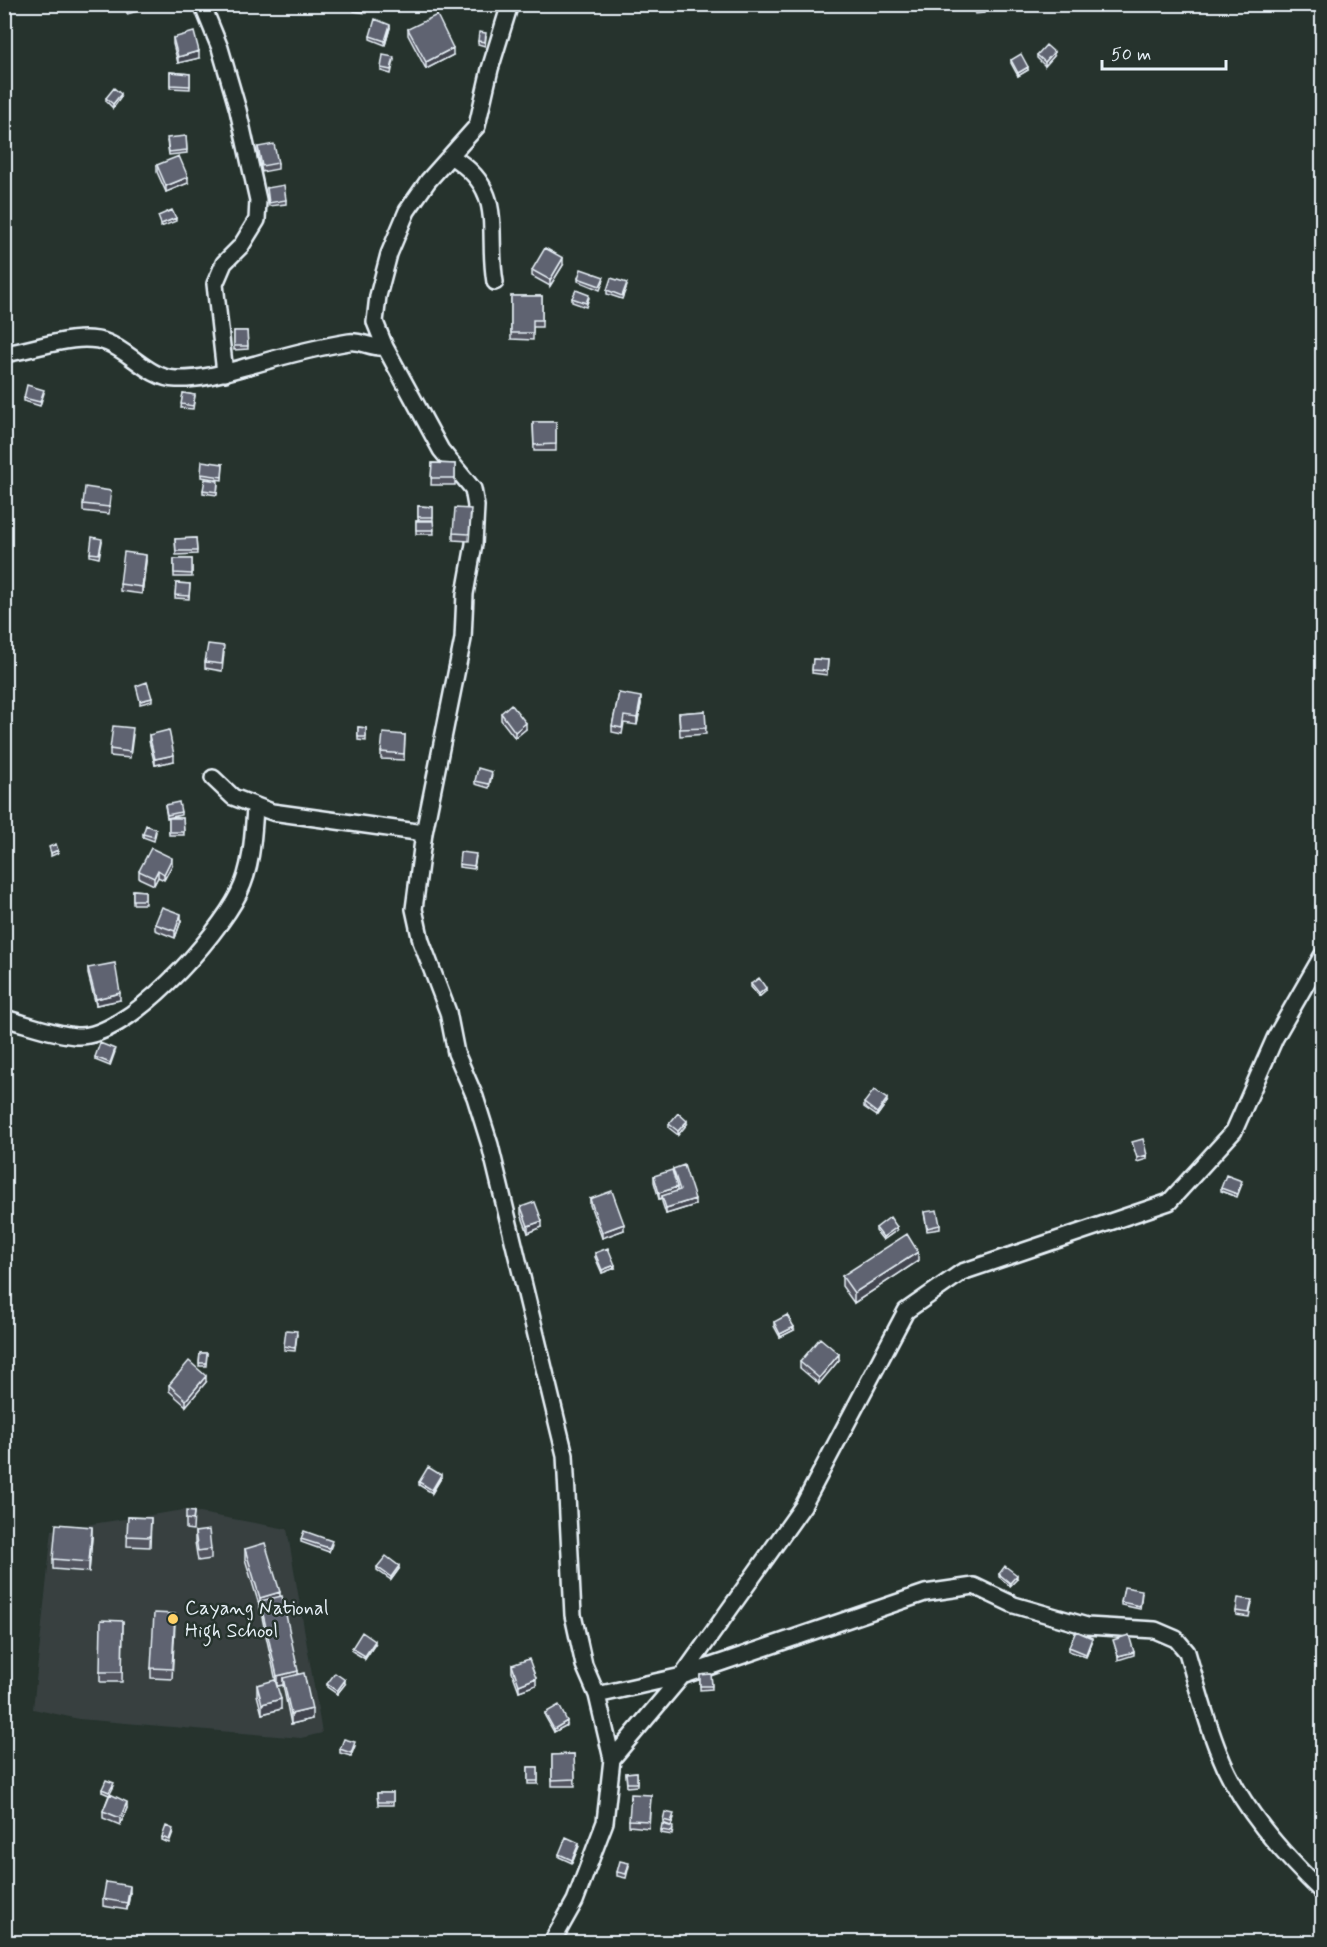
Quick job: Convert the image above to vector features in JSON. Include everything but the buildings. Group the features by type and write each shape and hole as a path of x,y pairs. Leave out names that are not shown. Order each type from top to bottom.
{"street":[{"path":"202,4 220,48 238,110 258,200 257,220 241,246 224,263 215,284 225,373"},
{"path":"510,4 490,69 477,126 452,157 428,181 407,211 389,254 378,296 375,322 385,347 441,450 473,489 476,506 474,544 465,594 463,639 424,833 414,909 421,941 448,1012 456,1053 475,1097 490,1145 565,1455 573,1615 584,1665 597,1695 612,1759 605,1822 575,1901 552,1942"},
{"path":"452,157 469,167 484,187 492,205 494,222 491,259 495,282"},
{"path":"4,354 72,340 89,339 108,343 152,371 172,380 204,379 307,350 353,341 375,348 385,347"},
{"path":"213,778 233,797 255,808 424,833"},
{"path":"4,1018 77,1036 116,1025 143,1004 184,969 221,922 239,893 247,872 255,808"},
{"path":"612,1759 682,1676 803,1506 906,1311 962,1272 1168,1202 1234,1131 1275,1038 1323,956"},
{"path":"597,1695 682,1676 873,1613 925,1593 974,1586 1014,1605 1087,1626 1155,1630 1176,1639 1187,1652 1219,1755 1247,1806 1291,1863 1323,1892"}],"shaded area":[{"name":"Cayang National High School","path":"184,1510 287,1529 322,1733 301,1738 79,1719 33,1709 52,1530"}],"place":[{"name":"Cayang National High School","path":"173,1619"}]}
